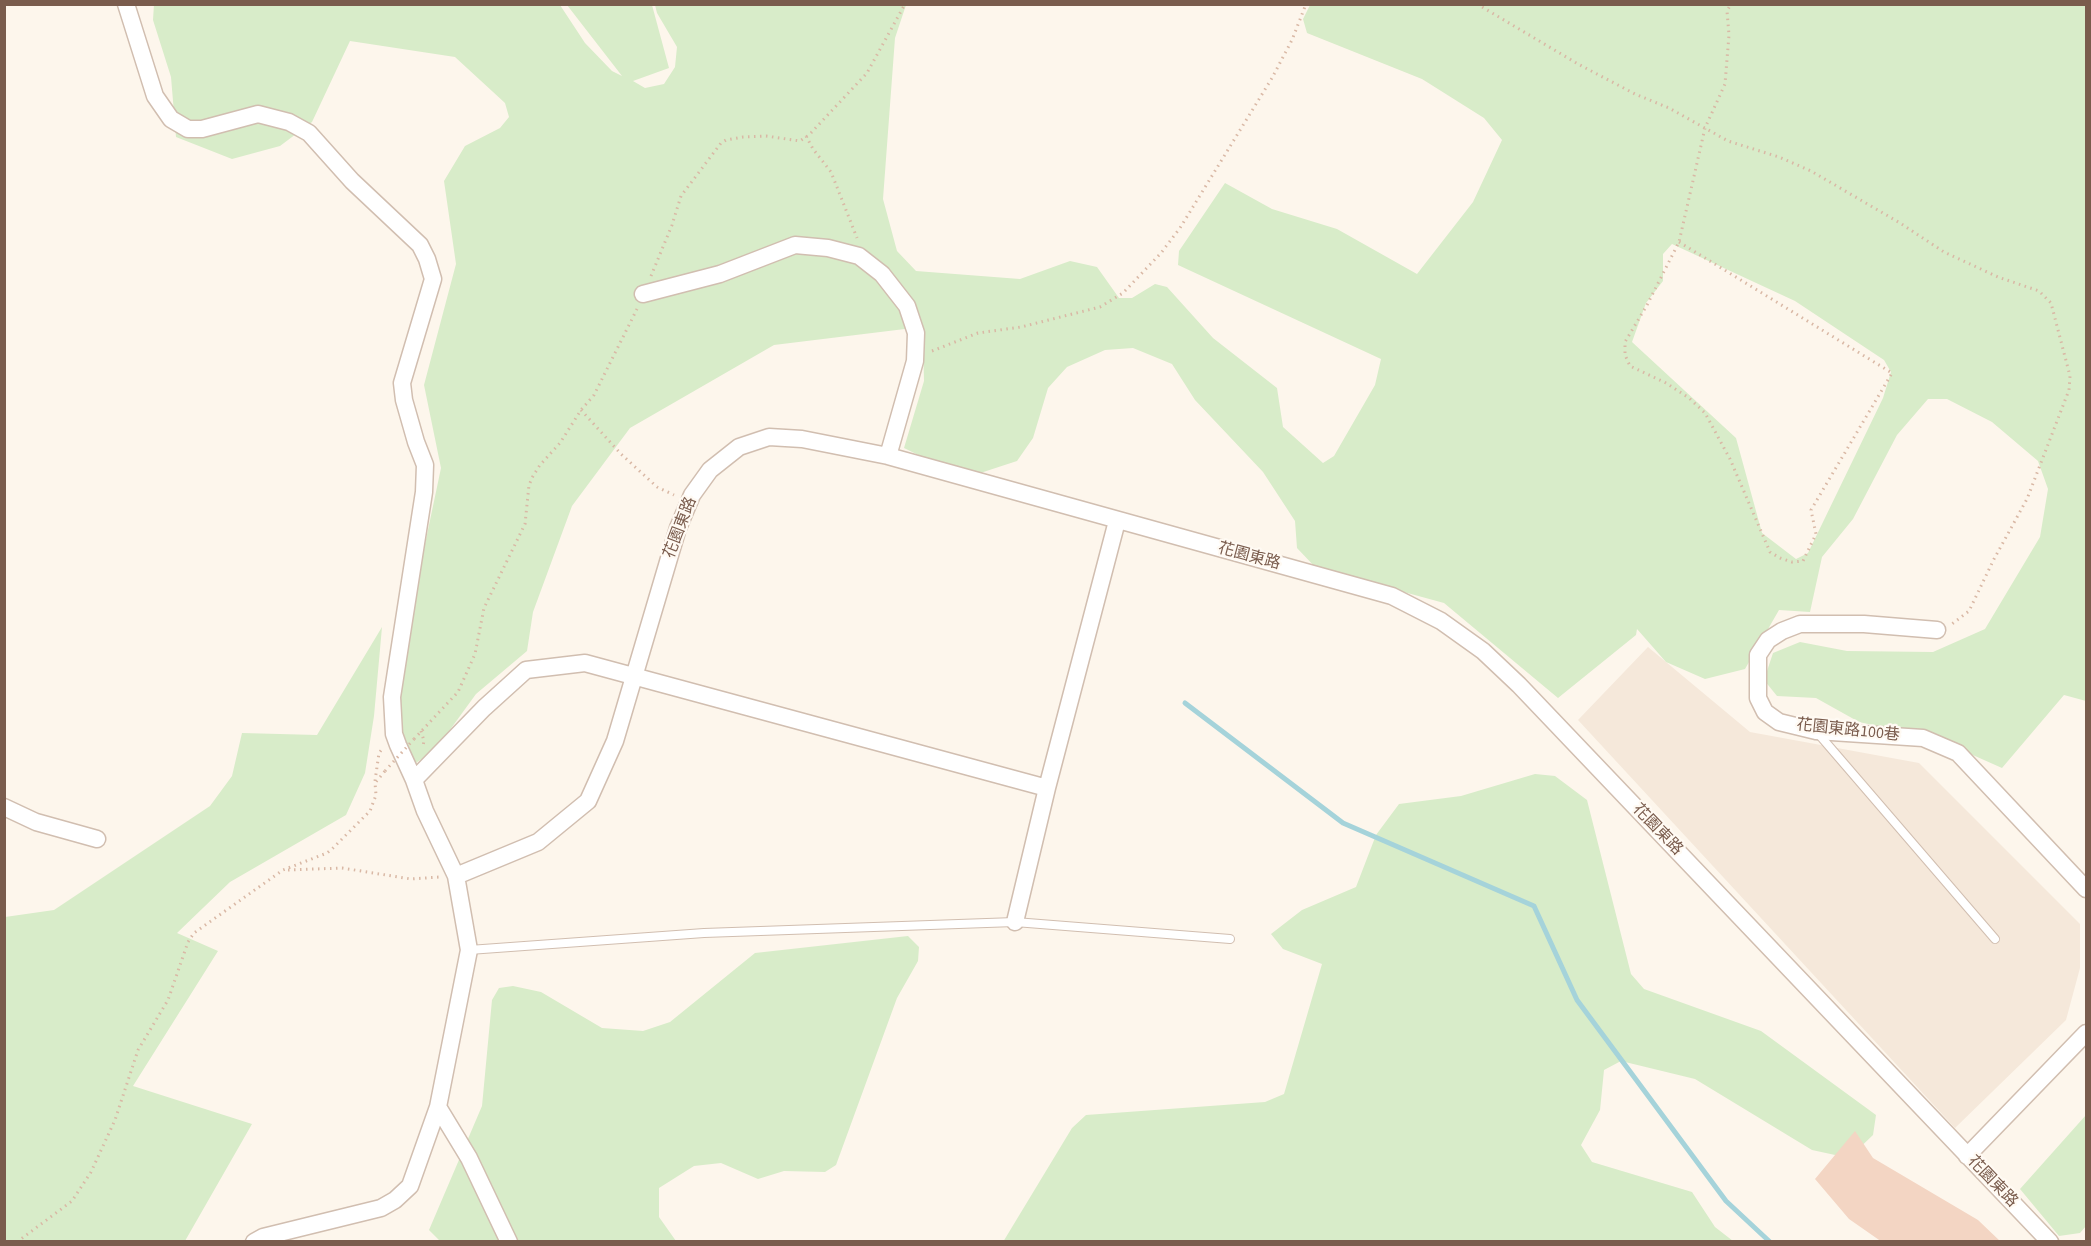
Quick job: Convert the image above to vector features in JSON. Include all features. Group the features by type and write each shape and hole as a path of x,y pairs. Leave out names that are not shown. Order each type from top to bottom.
{"street":[{"path":"126,4 155,96 171,118 188,129 202,129 258,114 289,122 309,134 351,181 420,245 433,279 402,383 407,411 425,465 424,492 392,697 394,734 425,811 456,876 469,950 438,1107 410,1186 381,1208 263,1237 254,1242"},
{"path":"644,294 720,274 795,245 828,248 859,256 882,274 907,306 916,333 915,361 888,456"},
{"name":"花園東路","path":"456,876 538,843 588,801 615,741 678,528 689,502 710,470 739,447 769,436 802,439 888,456 1392,597 1441,621 1483,651 1519,685 2050,1242"},
{"path":"1015,922 1047,788 1117,521"},
{"name":"花園東路100巷","path":"1937,630 1864,624 1800,624 1768,640 1758,655 1758,698 1766,712 1779,722 1816,731 1923,738 1958,753 2086,889"},
{"path":"414,780 484,708 526,670 585,663 1047,788"},
{"path":"4,807 36,822 97,839"},
{"path":"1967,1156 2086,1033"},
{"path":"438,1107 469,1158 509,1242"}],"lane":[{"path":"1816,731 1995,939"},
{"path":"469,950 704,933 1015,922 1230,939"}],"path":[{"path":"375,783 458,692 475,654 484,608 525,524 529,485 533,476 560,443 598,387 644,294 672,225 681,196 721,143 726,140 766,136 800,141 806,136 846,98 867,73 905,4"},
{"path":"915,361 938,347 978,333 1021,327 1100,307 1123,293 1161,253 1180,228 1272,78 1292,40 1306,4"},
{"path":"1477,4 1578,64 1635,94 1669,108 1728,141 1779,157 1812,171 1944,252 1998,277 2039,291 2051,303 2070,376 2069,390 2027,499 1969,610 1957,622 1937,630"},
{"path":"1679,242 1892,373 1812,510 1815,534 1803,561 1792,562 1770,552 1730,459 1704,413 1689,398 1666,383 1630,366 1625,355 1625,342 1679,242 1705,128 1725,84 1729,35 1727,11 1731,4"},
{"path":"806,136 831,172 840,191 859,243 859,256"},
{"path":"581,410 621,454 657,487 689,502"},
{"path":"17,1242 72,1201 90,1172 115,1120 138,1050 168,1000 188,942 194,933 284,870 327,853 346,836 373,807 379,753 394,734"},
{"path":"284,870 342,868 411,879 456,876"}],"shaded area":[{"path":"1648,647 1750,732 1919,763 2080,924 2080,968 2066,1020 1955,1128 1578,720"}],"green space":[{"path":"154,4 560,5 585,43 612,71 622,76 567,5 652,5 669,68 633,81 645,88 664,84 675,67 677,47 657,13 655,5 906,5 895,38 883,199 897,251 916,271 1020,279 1070,261 1097,267 1119,298 1132,298 1155,284 1167,287 1213,338 1277,388 1283,427 1323,463 1334,456 1375,385 1381,359 1178,265 1179,251 1225,183 1272,209 1337,229 1417,274 1473,202 1502,140 1484,118 1422,79 1307,33 1303,19 1310,5 2086,5 2086,701 2064,695 2002,768 1939,740 1859,722 1816,698 1777,696 1764,680 1773,653 1800,642 1847,651 1933,652 1985,629 2040,537 2048,489 2038,461 1992,422 1947,399 1928,399 1897,435 1853,519 1822,557 1810,612 1779,610 1745,669 1705,679 1666,662 1637,629 1636,635 1558,698 1444,603 1316,568 1297,548 1295,521 1263,472 1195,400 1172,364 1133,348 1105,350 1067,367 1048,388 1033,438 1017,461 965,478 904,448 924,381 923,339 913,328 774,345 630,428 572,506 533,612 527,651 476,694 436,749 413,765 401,758 401,658 441,468 424,385 456,264 444,181 465,146 500,128 509,117 505,103 455,57 350,41 312,122 280,146 232,159 176,137 171,77 153,20","holes":["1672,244 1795,301 1884,360 1891,372 1883,398 1808,553 1796,559 1762,533 1736,438 1632,342 1646,303 1663,281 1663,254"]},
{"path":"382,627 374,716 365,773 346,815 230,882 177,933 218,951 133,1086 252,1124 185,1241 5,1241 5,917 54,910 210,806 232,776 242,733 317,735"},
{"path":"1535,774 1555,776 1587,800 1631,974 1644,989 1761,1031 1876,1115 1873,1135 1849,1158 1812,1150 1695,1079 1621,1061 1604,1070 1600,1110 1581,1145 1592,1162 1692,1192 1715,1227 1733,1241 1003,1242 1072,1128 1086,1115 1265,1102 1284,1094 1322,964 1283,949 1271,934 1302,910 1356,887 1376,835 1399,804 1461,796"},
{"path":"908,936 919,947 918,961 897,998 836,1165 825,1172 784,1171 758,1179 721,1163 694,1166 659,1188 659,1217 676,1241 441,1242 429,1230 482,1106 492,1000 499,988 513,986 541,992 602,1028 643,1031 670,1022 755,953"},
{"path":"2086,1115 2086,1226 2080,1233 2059,1236 2020,1189"}],"building":[{"path":"1855,1131 1873,1158 1978,1220 2001,1242 1882,1242 1849,1219 1815,1179"}],"waterway":[{"path":"1185,703 1343,823 1534,906 1577,1000 1726,1201 1770,1242"}]}
